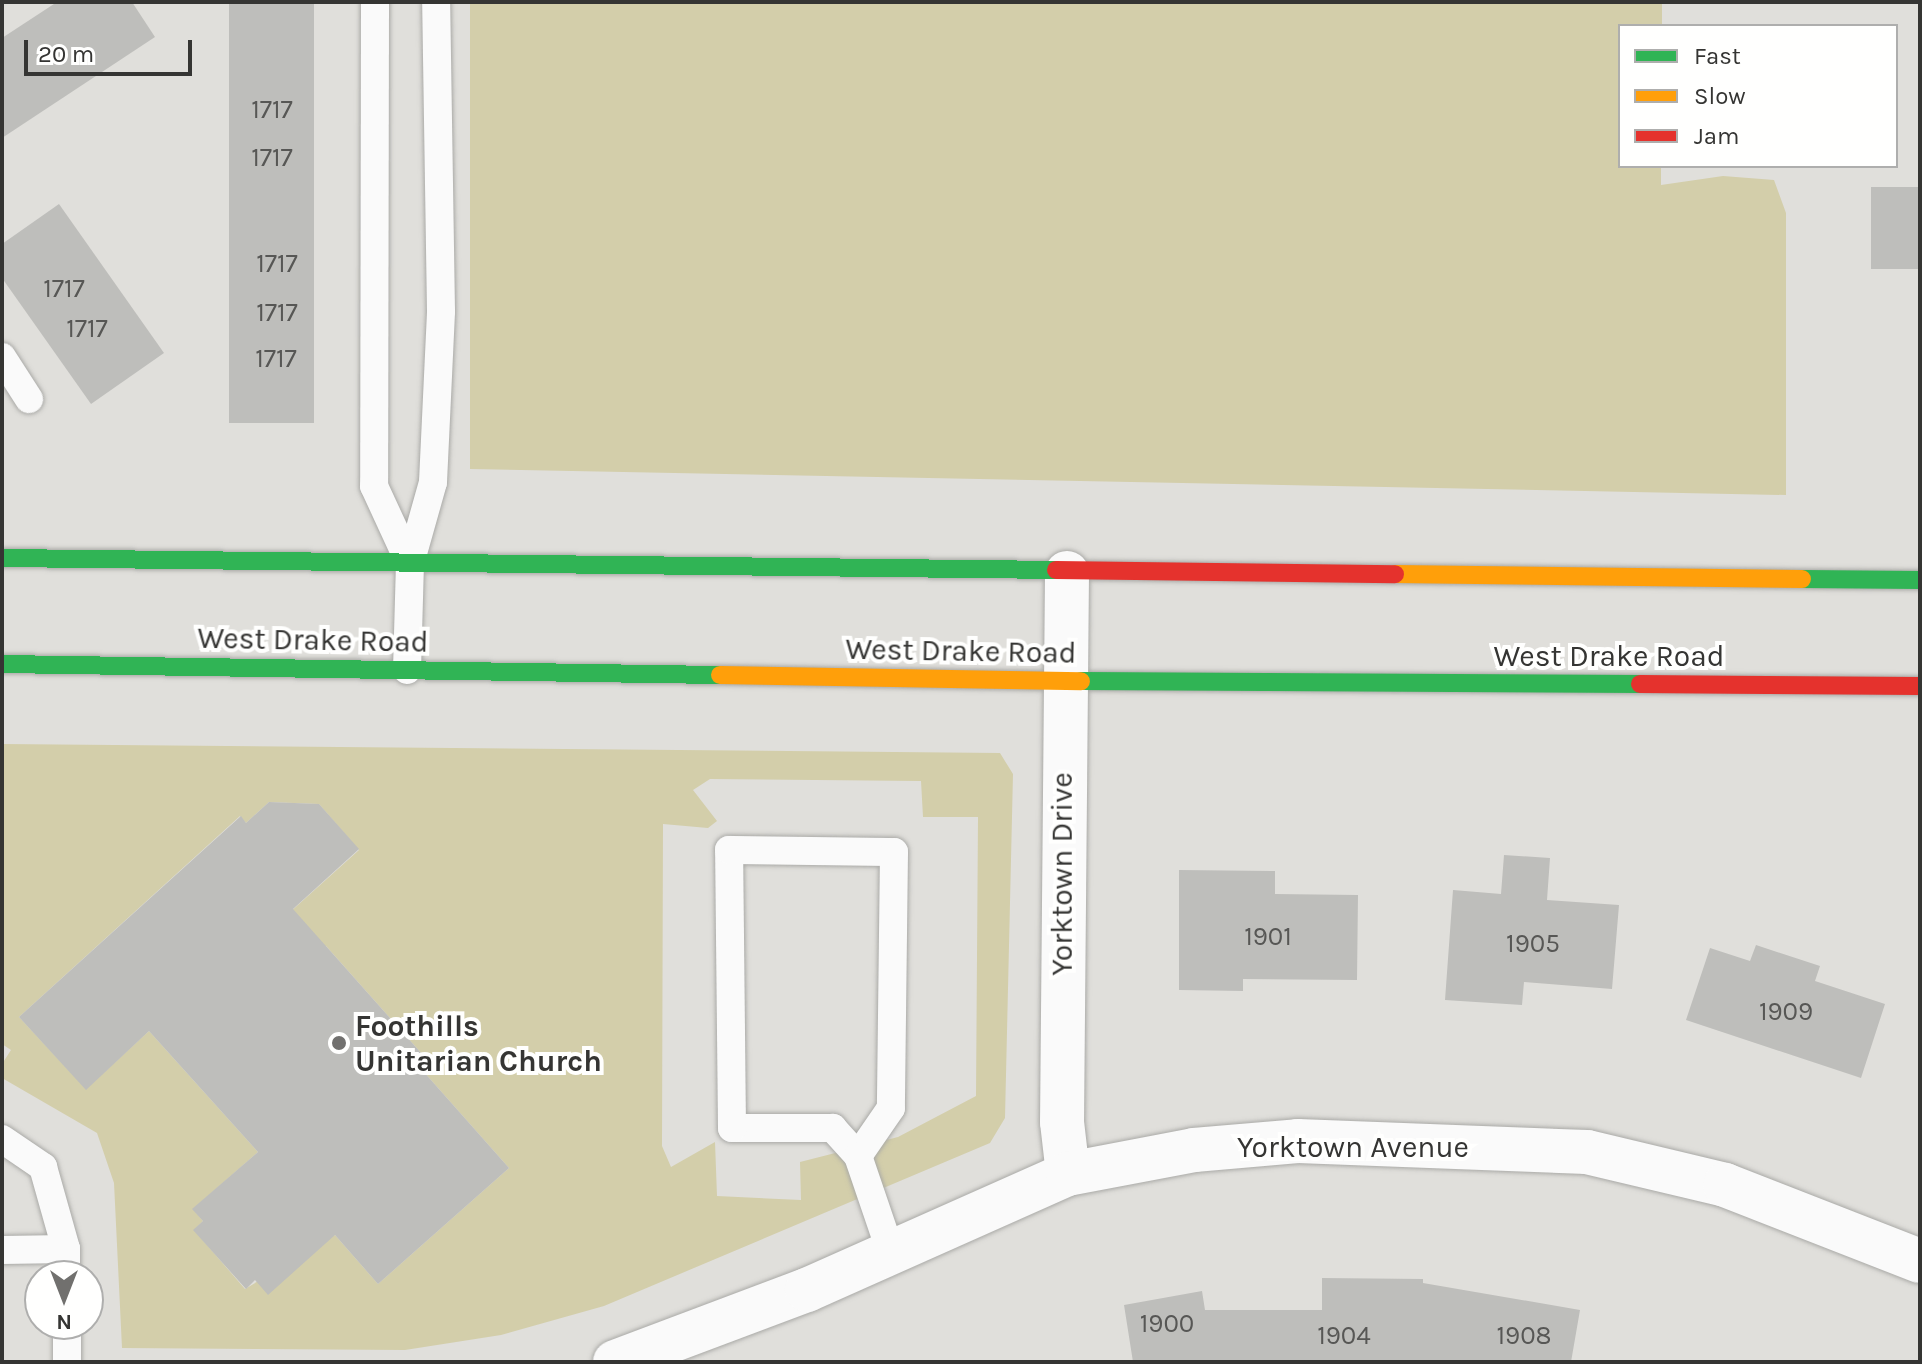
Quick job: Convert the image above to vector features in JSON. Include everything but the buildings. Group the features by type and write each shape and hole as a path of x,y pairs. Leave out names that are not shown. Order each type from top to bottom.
{"main road":[{"path":"2,558 1067,573 1920,580"},
{"name":"West Drake Road","path":"2,664 1065,681 1920,686"}],"street":[{"name":"Yorktown Drive","path":"1067,573 1062,1122 1068,1174"},
{"name":"Yorktown Avenue","path":"615,1362 891,1253 1068,1174 1194,1150 1298,1141 1587,1152 1725,1185 1859,1233 1920,1261"}],"lane":[{"path":"375,2 374,486 410,564"},
{"path":"407,670 410,564 433,482 441,327 436,2"},
{"path":"2,357 29,399"},
{"path":"858,1156 891,1108 894,852 729,850 732,1128 833,1128 858,1156 891,1253"},
{"path":"2,1139 43,1167 65,1260"},
{"path":"2,1250 51,1260"},
{"path":"67,1340 67,1362"}],"shaded area":[{"path":"470,2 1662,2 1662,24 1618,24 1618,168 1661,168 1661,185 1723,176 1774,180 1786,213 1786,495 470,469"},
{"path":"2,744 1000,753 1013,774 1005,1118 990,1143 604,1306 501,1335 405,1350 122,1348 114,1183 97,1133 2,1078 2,1064 11,1050 2,1044","holes":["710,779 921,781 923,817 978,817 976,1096 898,1137 800,1162 801,1200 717,1196 715,1142 671,1167 662,1146 663,824 708,828 717,821 693,790","269,802 319,804 359,850 269,931 275,991 326,946 422,1054 415,1062 509,1168 378,1284 335,1235 245,1289 194,1230 203,1221 193,1209 258,1152 149,1031 86,1089 19,1017 240,816 246,823"]}],"traffic: fast":[{"path":"2,558 1056,570"},
{"path":"1802,579 1920,580"},
{"path":"2,664 720,675"},
{"path":"1081,681 1640,684"}],"traffic: slow":[{"path":"1395,574 1802,579"},
{"path":"720,675 1081,681"}],"traffic: jam":[{"path":"1056,570 1395,574"},
{"path":"1640,684 1920,686"}],"place":[{"name":"Foothills Unitarian Church","path":"339,1043"}]}
